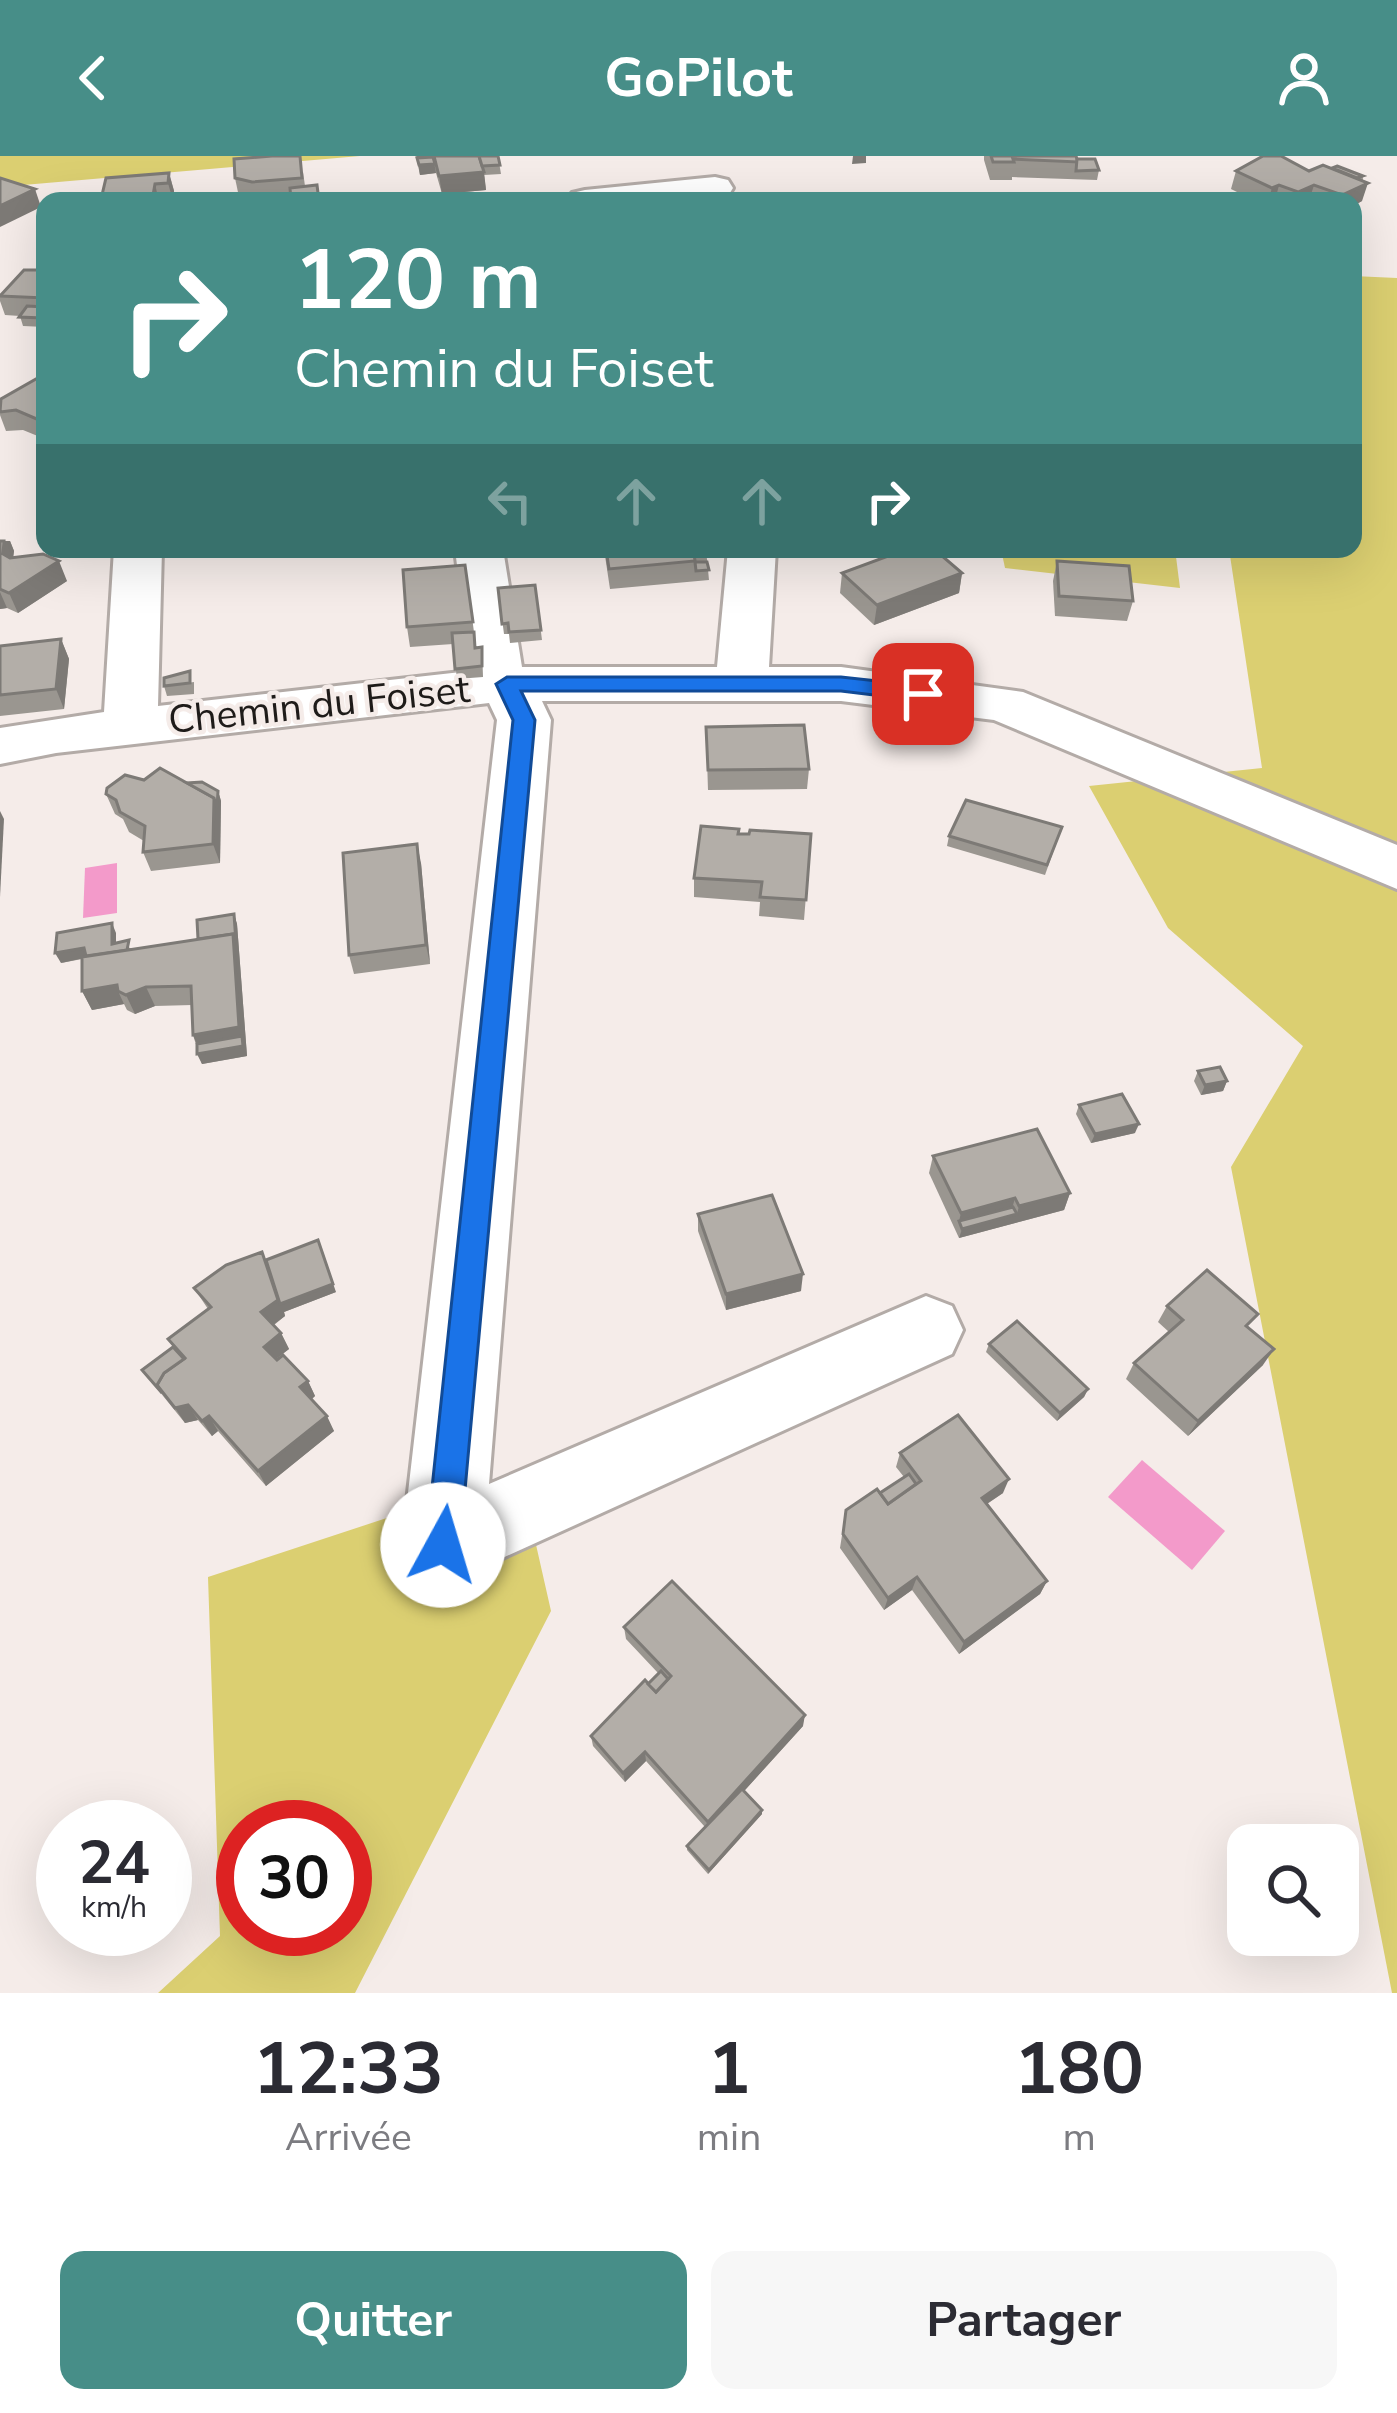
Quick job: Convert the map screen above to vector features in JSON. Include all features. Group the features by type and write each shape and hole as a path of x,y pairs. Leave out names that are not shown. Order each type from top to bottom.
{"street":[{"path":"675,192 715,188"},
{"path":"130,727 138,558"},
{"path":"481,558 502,684 524,720 443,1545 926,1330"},
{"path":"742,684 751,558"},
{"name":"Chemin du Foiset","path":"0,746 502,684 841,684 1004,704 1397,868"}],"shaded area":[{"path":"0,156 360,156 0,187"},
{"path":"1362,276 1397,278 1397,1993 1392,1993 1231,1167 1303,1046 1168,928 1089,786 1262,768 1230,558 1362,558"},
{"path":"1003,558 1176,558 1180,588 1005,568"},
{"path":"117,863 117,913 83,918 85,868"},
{"path":"1142,1460 1225,1531 1192,1570 1108,1497"},
{"path":"520,1474 551,1611 355,1993 158,1993 216,1940 216,1956 372,1956 372,1800 216,1800 216,1816 208,1577"}],"building":[{"path":"300,156 302,178 252,182 235,178 234,159"},
{"path":"434,156 479,156 484,172 439,176"},
{"path":"479,156 498,156 500,165 482,166"},
{"path":"991,156 1076,156 1078,162 993,162"},
{"path":"1263,156 1281,156 1309,171 1323,165 1368,183 1348,192 1314,185 1298,192 1279,185 1272,188 1236,171"},
{"path":"433,157 435,164 419,165 417,158"},
{"path":"1077,159 1095,159 1099,170 1076,171"},
{"path":"1337,166 1363,176 1332,168"},
{"path":"169,173 168,183 155,184 154,192 103,192 106,178"},
{"path":"0,178 35,189 0,206"},
{"path":"317,185 318,192 290,192 290,188"},
{"path":"24,270 36,270 36,298 0,296"},
{"path":"27,306 36,306 36,318 19,317"},
{"path":"36,379 36,419 16,410 0,412 1,399"},
{"path":"0,541 4,541 3,554 10,558 36,555 59,561 9,593 0,589"},
{"path":"607,558 695,561 609,569"},
{"path":"883,558 944,558 962,573 877,605 842,573"},
{"path":"1057,561 1129,566 1133,601 1059,596"},
{"path":"695,562 707,562 709,570 696,571"},
{"path":"465,565 473,622 407,627 403,570"},
{"path":"535,585 541,630 509,632 508,623 502,624 498,588"},
{"path":"474,632 475,648 482,647 482,666 455,669 452,633"},
{"path":"61,639 56,689 0,695 0,646"},
{"path":"190,671 190,683 164,686 164,678"},
{"path":"804,725 809,769 708,770 706,727"},
{"path":"160,768 214,798 213,844 143,852 145,826 120,812 116,800 106,794 107,788 125,775 144,780"},
{"path":"202,782 218,791 217,808 214,798 187,783"},
{"path":"966,800 1062,827 1047,865 949,836"},
{"path":"701,826 739,829 738,834 750,830 811,834 806,900 760,897 762,882 694,878"},
{"path":"417,844 426,945 349,955 343,853"},
{"path":"234,914 236,943 233,934 198,939 197,920"},
{"path":"112,923 112,944 129,940 127,950 86,956 84,948 55,953 57,933"},
{"path":"233,934 239,1027 193,1035 191,986 146,987 126,995 117,985 82,991 82,957"},
{"path":"242,1036 243,1046 197,1054 197,1044"},
{"path":"1220,1067 1227,1081 1205,1085 1198,1071"},
{"path":"1122,1094 1139,1124 1095,1134 1079,1105"},
{"path":"1037,1129 1070,1193 1019,1206 1015,1198 961,1213 933,1156"},
{"path":"772,1195 803,1274 726,1294 698,1214"},
{"path":"1013,1207 1017,1214 962,1229 959,1221"},
{"path":"318,1240 333,1284 280,1304 266,1260"},
{"path":"262,1252 278,1300 261,1312 281,1333 264,1347 277,1360 283,1355 308,1381 300,1387 327,1416 258,1471 209,1416 202,1421 188,1405 175,1408 157,1385 164,1373 185,1358 168,1339 211,1307 194,1288 226,1265"},
{"path":"1207,1270 1258,1314 1246,1326 1274,1349 1198,1421 1134,1363 1183,1320 1167,1306"},
{"path":"1017,1321 1088,1389 1060,1413 989,1344"},
{"path":"173,1347 184,1359 164,1373 157,1385 162,1393 142,1370"},
{"path":"958,1415 1009,1479 982,1498 1047,1581 964,1642 917,1577 888,1598 843,1534 846,1510 877,1489 888,1504 921,1481 900,1453"},
{"path":"909,1474 916,1484 888,1504 880,1493"},
{"path":"672,1581 805,1715 708,1822 645,1752 623,1773 591,1736 645,1680 656,1692 671,1676 624,1627"},
{"path":"661,1671 668,1679 656,1692 648,1684"},
{"path":"742,1789 762,1810 709,1870 687,1846"}],"route":[{"path":"443,1545 524,720 507,684 841,684 923,694"}]}
